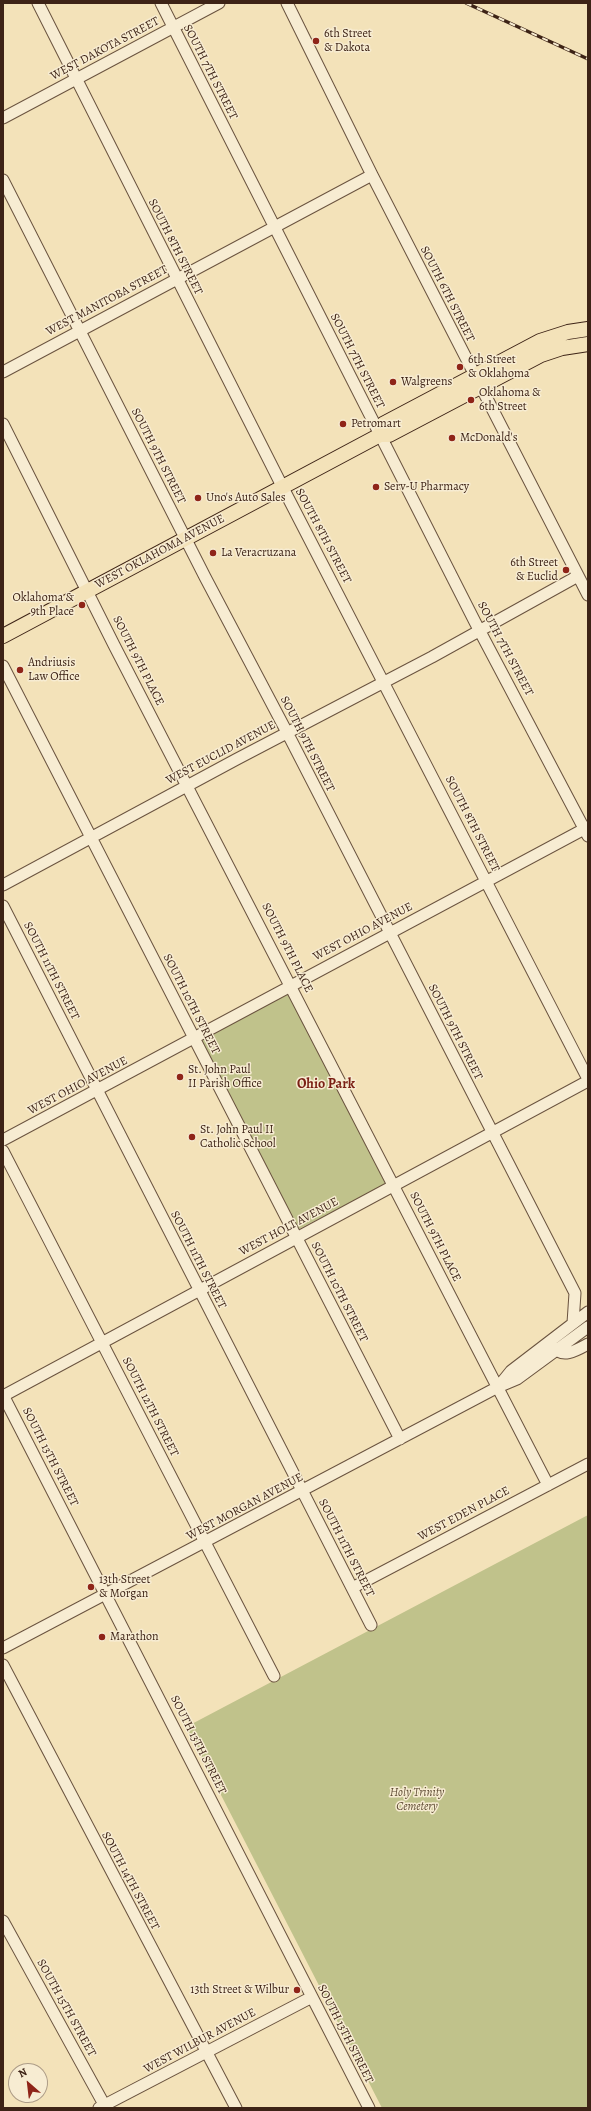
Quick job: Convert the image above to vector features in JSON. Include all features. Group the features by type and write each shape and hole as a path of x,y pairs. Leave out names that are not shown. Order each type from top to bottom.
{"main road":[{"name":"WEST OKLAHOMA AVENUE","path":"477,381 540,341 568,332 588,329"},
{"name":"WEST OKLAHOMA AVENUE","path":"3,636 380,435 383,424 477,381 541,355 562,348 588,344"}],"street":[{"name":"SOUTH 8TH STREET","path":"38,3 282,486 384,681 588,1080"},
{"name":"SOUTH 7TH STREET","path":"161,3 480,630 587,831"},
{"name":"WEST DAKOTA STREET","path":"3,118 219,3"},
{"name":"SOUTH 6TH STREET","path":"287,3 372,175 588,595"},
{"name":"WEST MANITOBA STREET","path":"3,372 372,175"},
{"name":"SOUTH 9TH STREET","path":"3,180 185,539 287,732 575,1293 574,1323"},
{"name":"SOUTH 9TH PLACE","path":"3,424 548,1485"},
{"name":"WEST EUCLID AVENUE","path":"3,886 578,576"},
{"name":"SOUTH 10TH STREET","path":"3,666 400,1439"},
{"name":"WEST OHIO AVENUE","path":"3,1140 194,1039 486,881 587,831"},
{"name":"SOUTH 11TH STREET","path":"3,906 371,1625"},
{"name":"WEST HOLT AVENUE","path":"3,1396 588,1080"},
{"name":"SOUTH 12TH STREET","path":"3,1151 103,1342 274,1676"},
{"name":"WEST MORGAN AVENUE","path":"498,1387 511,1371 588,1312"},
{"name":"WEST MORGAN AVENUE","path":"3,1648 205,1543 498,1387 517,1379 588,1327"},
{"path":"549,1342 556,1351 565,1353 588,1344"},
{"name":"SOUTH 13TH STREET","path":"3,1396 369,2108"},
{"name":"WEST EDEN PLACE","path":"352,1588 588,1464"},
{"name":"SOUTH 14TH STREET","path":"3,1665 236,2108"},
{"name":"SOUTH 15TH STREET","path":"3,1921 103,2107"},
{"name":"WEST WILBUR AVENUE","path":"103,2107 312,1997"}],"green space":[{"path":"289,994 386,1184 297,1230 199,1040"},
{"name":"Holy Trinity Cemetery","path":"588,1515 588,2108 382,2108 186,1727"}],"railway":[{"path":"466,3 588,59"}],"place":[{"name":"6th Street & Dakota","path":"316,41"},
{"name":"6th Street & Oklahoma","path":"460,367"},
{"name":"Walgreens","path":"393,382"},
{"name":"Oklahoma & 6th Street","path":"471,400"},
{"name":"Petromart","path":"343,424"},
{"name":"McDonald's","path":"452,438"},
{"name":"Serv-U Pharmacy","path":"376,487"},
{"name":"Uno's Auto Sales","path":"198,498"},
{"name":"La Veracruzana","path":"213,553"},
{"name":"6th Street & Euclid","path":"566,570"},
{"name":"Oklahoma & 9th Place","path":"82,605"},
{"name":"Andriusis Law Office","path":"20,670"},
{"name":"St. John Paul II Parish Office","path":"180,1077"},
{"name":"St. John Paul II Catholic School","path":"192,1137"},
{"name":"13th Street & Morgan","path":"91,1587"},
{"name":"Marathon","path":"102,1637"},
{"name":"13th Street & Wilbur","path":"297,1990"}],"district":[{"name":"Ohio Park","path":"326,1085"}]}
